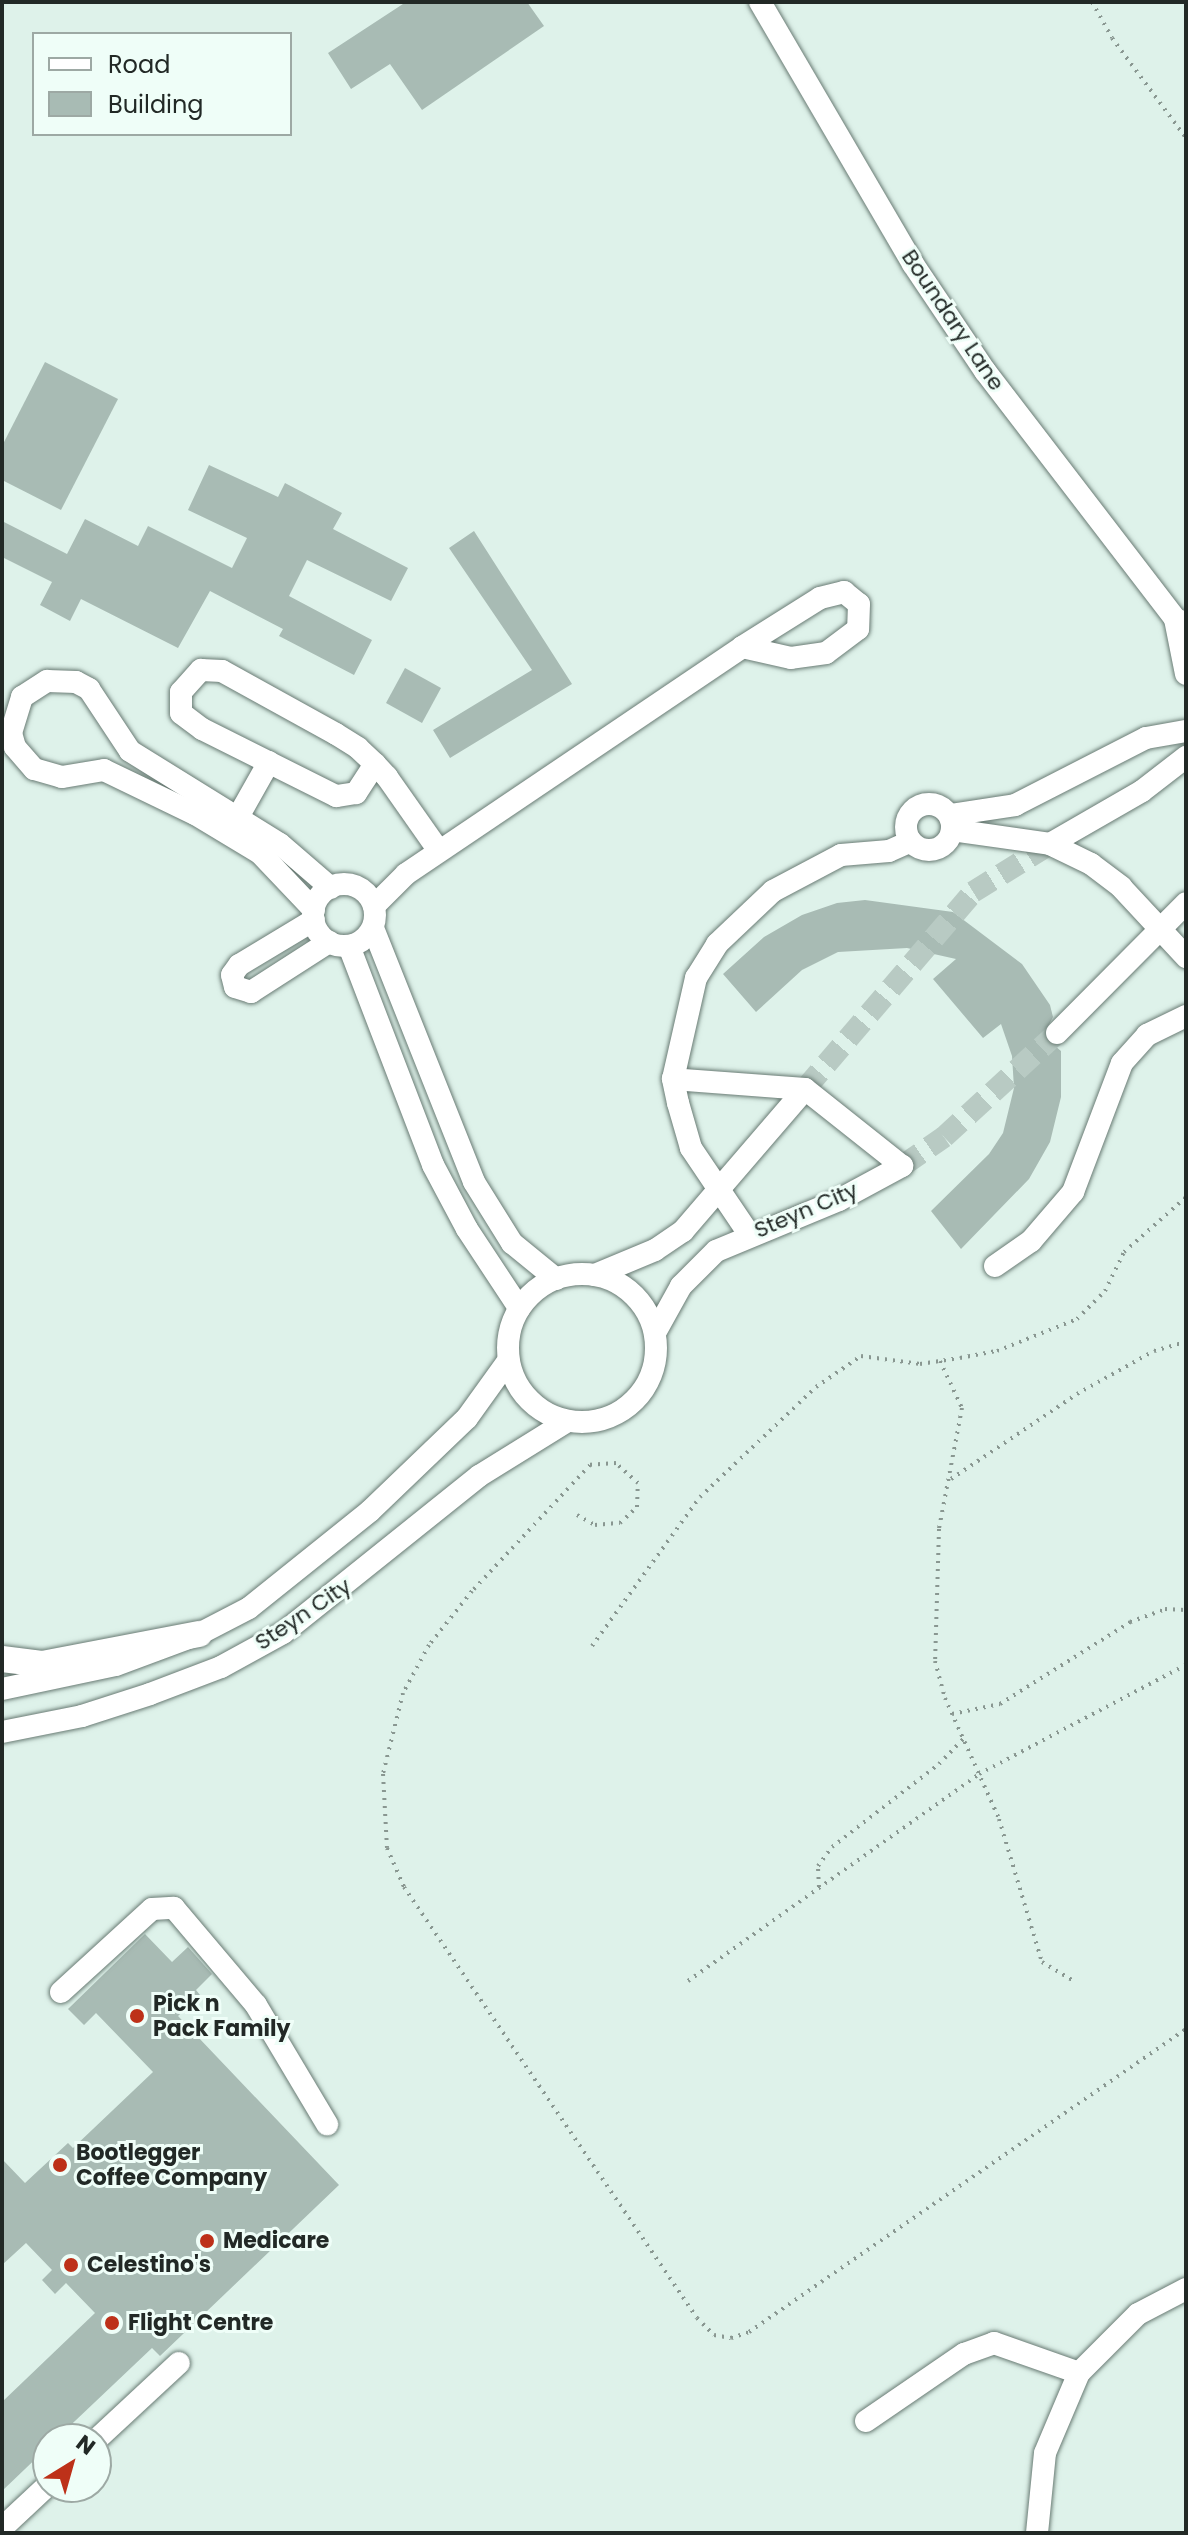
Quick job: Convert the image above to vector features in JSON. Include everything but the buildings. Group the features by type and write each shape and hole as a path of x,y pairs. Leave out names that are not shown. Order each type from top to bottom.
{"main road":[{"path":"2,1659 42,1664 199,1634"}],"street":[{"name":"Boundary Lane","path":"760,2 913,264 985,371 1181,621 1186,674"},
{"path":"556,1279 512,1243 479,1193 370,908 347,885 331,888 314,915 239,965 232,975 235,987 247,993 339,944 370,908 406,874 742,647 835,592 844,592 859,604 858,629 844,643 815,657 791,658 742,647"},
{"path":"375,764 369,780 347,796 269,762 181,713 181,692 192,676 211,668 222,671 336,734 375,764 439,851"},
{"path":"331,888 302,859 130,751 111,728 99,700 76,682 47,681 33,687 7,717 15,747 34,769 62,777 104,770 231,832 274,865 339,944 433,1165 467,1229 519,1308"},
{"path":"1186,731 1146,738 1015,805 951,823 938,848 923,849 911,841 907,819 916,808 937,805 951,823 1050,844 1121,887 1186,957"},
{"path":"1050,844 1142,791 1186,757"},
{"path":"238,817 269,762"},
{"path":"749,1234 719,1195 691,1148 673,1079 696,978 742,917 813,866 841,855 889,851 911,841"},
{"path":"1057,1033 1186,903"},
{"path":"995,1266 1031,1241 1073,1192 1122,1063 1147,1035 1186,1016"},
{"path":"673,1079 805,1089"},
{"path":"595,1275 627,1289 640,1301 655,1333 657,1358 650,1381 636,1402 615,1416 591,1423 566,1422 528,1400 508,1361 509,1333 519,1308 556,1279 595,1275 655,1250 683,1231 719,1195 805,1089"},
{"name":"Steyn City","path":"655,1333 696,1268 749,1234 839,1200 902,1166 805,1089"},
{"name":"Steyn City","path":"2,1689 116,1665 199,1634 249,1608 305,1568 370,1511 467,1418 508,1361"},
{"name":"Steyn City","path":"2,1732 82,1716 150,1694 221,1667 283,1633 479,1476 566,1422"},
{"path":"61,1992 152,1909 174,1908 256,2005 327,2124"},
{"path":"1037,2533 1045,2453 1079,2373 1138,2314 1186,2289"},
{"path":"866,2421 964,2354 986,2345 1005,2344 1079,2373"},
{"path":"112,2425 179,2363"},
{"path":"2,2528 32,2500"}],"path":[{"path":"1092,2 1186,138"},
{"path":"592,1646 700,1497 816,1387 861,1356 940,1361 997,1351 1077,1319 1105,1291 1124,1252 1186,1197"},
{"path":"950,1480 1077,1394 1154,1351 1186,1342"},
{"path":"940,1361 962,1408 953,1440 950,1480 939,1529 935,1661 952,1714 999,1819 1042,1962 1075,1982"},
{"path":"577,1515 595,1525 620,1523 637,1507 638,1483 616,1463 590,1465 472,1591 429,1645 403,1693 383,1774 387,1848 404,1887 697,2318 714,2335 731,2338 749,2332 1186,2029"},
{"path":"952,1714 1000,1704 1130,1622 1165,1609 1186,1610"},
{"path":"688,1981 979,1774 1186,1665"},
{"path":"819,1887 818,1866 832,1847 939,1764 963,1739"}],"tunnel":[{"path":"805,1089 973,892 1050,844"},
{"path":"902,1166 944,1137 1057,1033"}],"place":[{"name":"Pick n Pack Family","path":"137,2016"},
{"name":"Bootlegger Coffee Company","path":"60,2165"},
{"name":"Medicare","path":"207,2241"},
{"name":"Celestino's","path":"71,2265"},
{"name":"Flight Centre","path":"112,2323"}]}
